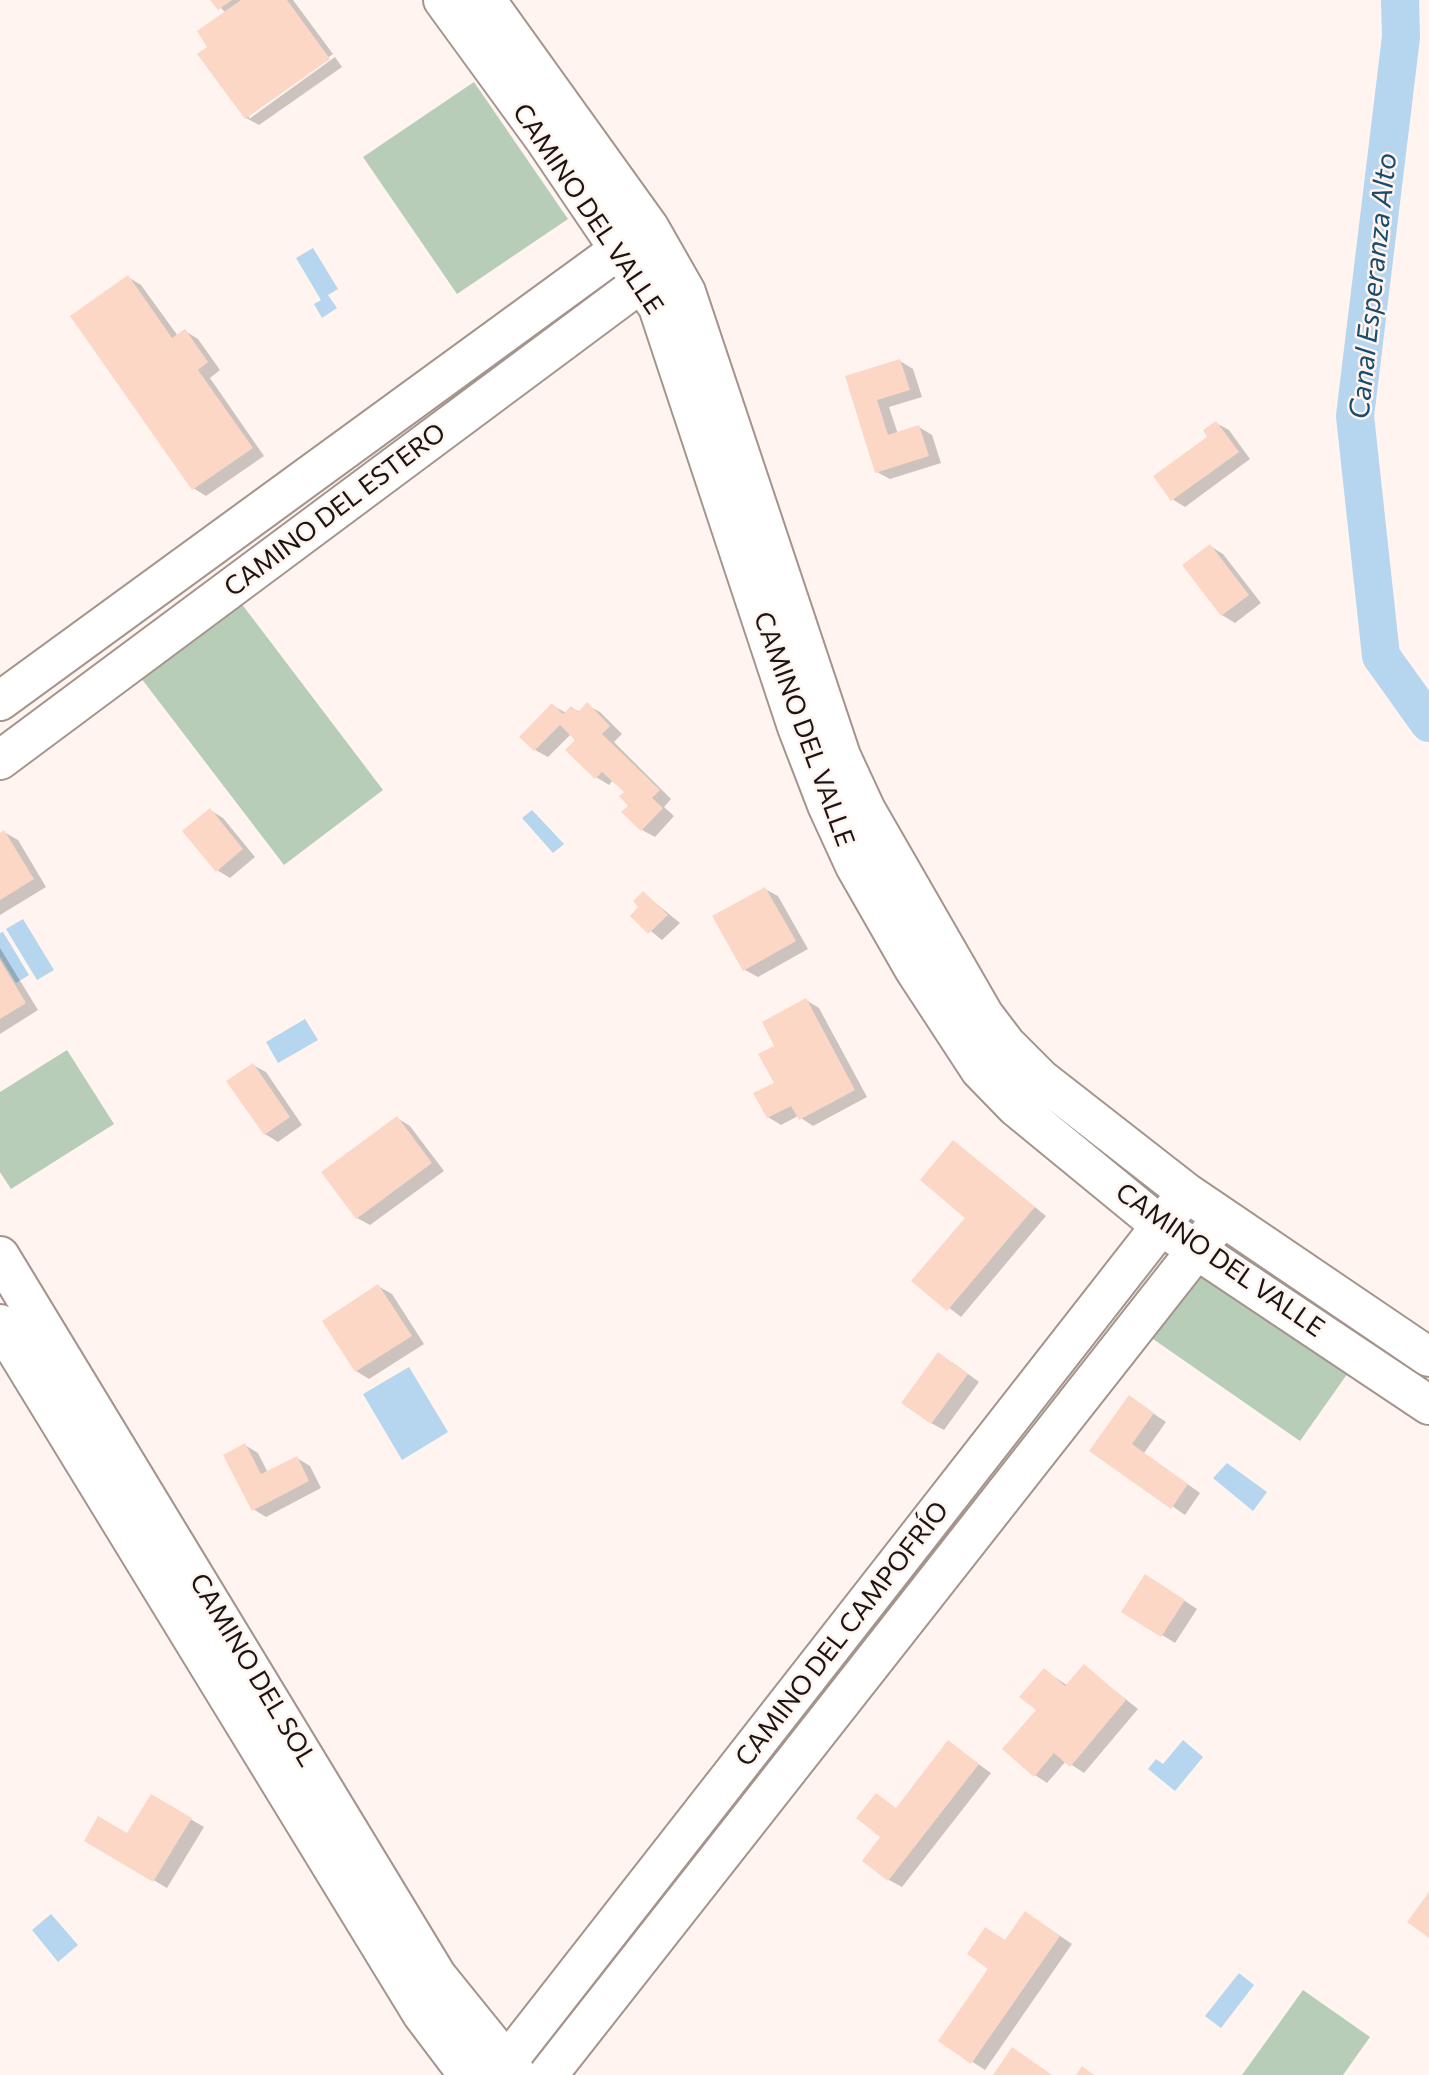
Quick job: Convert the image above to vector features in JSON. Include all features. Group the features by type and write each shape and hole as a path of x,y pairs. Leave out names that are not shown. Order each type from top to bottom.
{"street":[{"name":"CAMINO DEL VALLE","path":"443,0 545,140 619,250 687,292 820,698 866,810 949,958 1006,1044 1041,1079 1187,1193 1429,1357"},
{"name":"CAMINO DEL VALLE","path":"486,0 649,227 658,307 797,727 855,866 914,969 980,1070 1016,1107 1161,1226 1429,1405"},
{"name":"CAMINO DEL ESTERO","path":"0,701 649,227"},
{"name":"CAMINO DEL ESTERO","path":"0,760 656,272"},
{"name":"CAMINO DEL CAMPOFRÍO","path":"507,2072 1187,1193"},
{"name":"CAMINO DEL CAMPOFRÍO","path":"548,2075 1222,1217"},
{"name":"CAMINO DEL SOL","path":"0,1256 437,1976 507,2072"},
{"name":"CAMINO DEL SOL","path":"0,1324 185,1622 422,2014 468,2075"}],"green space":[{"path":"474,82 568,219 457,294 363,157"},
{"path":"241,603 383,790 284,865 141,678"},
{"path":"67,1050 114,1124 11,1189 0,1172 0,1092"},
{"path":"1203,1268 1350,1370 1300,1441 1153,1339"},
{"path":"1303,1990 1370,2037 1343,2075 1242,2075"}],"water":[{"path":"313,248 338,289 328,295 337,308 322,318 314,304 321,300 296,258"},
{"path":"532,810 564,844 553,853 522,818"},
{"path":"23,919 54,970 37,980 6,929"},
{"path":"3,932 29,975 16,983 0,957 0,933"},
{"path":"305,1019 318,1040 278,1063 266,1042"},
{"path":"409,1367 448,1432 402,1460 363,1394"},
{"path":"1227,1463 1267,1492 1253,1511 1213,1478"},
{"path":"1183,1740 1203,1757 1175,1791 1148,1769 1156,1759 1163,1764"},
{"path":"51,1914 78,1945 58,1962 32,1930"},
{"path":"1239,1973 1254,1985 1221,2028 1205,2016"}],"building":[{"path":"210,0 232,0 218,10"},
{"path":"241,0 287,0 330,59 245,119 197,54 207,47 197,31"},
{"path":"128,275 172,338 185,329 208,362 198,370 253,448 192,490 70,316"},
{"path":"900,359 910,390 877,400 888,435 919,425 929,456 875,473 845,376"},
{"path":"1216,421 1239,452 1171,501 1153,476 1207,437 1203,430"},
{"path":"1210,544 1249,595 1221,616 1182,565"},
{"path":"587,702 610,726 602,734 660,790 652,798 663,808 641,831 621,812 628,806 619,796 624,792 602,772 595,779 565,750 575,740 560,725 534,751 519,737 552,703 563,714 571,706 578,712"},
{"path":"210,808 243,849 216,872 182,831"},
{"path":"4,830 34,879 0,900 0,833"},
{"path":"765,887 796,941 743,971 712,916"},
{"path":"643,891 668,915 648,934 630,916 638,907 633,901"},
{"path":"0,960 26,1003 0,1019"},
{"path":"806,998 855,1090 799,1120 791,1106 767,1118 753,1093 774,1083 758,1054 774,1046 762,1022"},
{"path":"253,1063 290,1117 264,1135 226,1081"},
{"path":"397,1116 432,1163 356,1219 321,1172"},
{"path":"953,1140 1035,1207 947,1311 911,1281 965,1218 920,1180"},
{"path":"378,1284 412,1336 355,1372 322,1321"},
{"path":"938,1352 968,1374 931,1424 901,1403"},
{"path":"1129,1395 1154,1413 1132,1444 1188,1484 1171,1509 1089,1451"},
{"path":"245,1443 261,1474 297,1456 309,1481 252,1511 223,1455"},
{"path":"1145,1574 1185,1600 1161,1637 1121,1612"},
{"path":"1084,1664 1126,1700 1070,1767 1054,1753 1034,1777 1002,1749 1036,1710 1019,1697 1044,1668 1065,1686"},
{"path":"948,1740 979,1764 888,1881 862,1861 880,1837 856,1818 876,1793 896,1808"},
{"path":"151,1794 192,1818 153,1882 84,1841 98,1816 127,1833"},
{"path":"1429,1892 1429,1938 1407,1922"},
{"path":"1025,1911 1060,1936 971,2064 938,2041 988,1969 967,1954 985,1927 1005,1940"},
{"path":"1012,2047 1052,2075 993,2075"},
{"path":"1082,2066 1094,2075 1076,2075"}],"waterway":[{"name":"Canal Esperanza Alto","path":"1400,0 1401,37 1355,416 1381,656 1429,723"}]}
